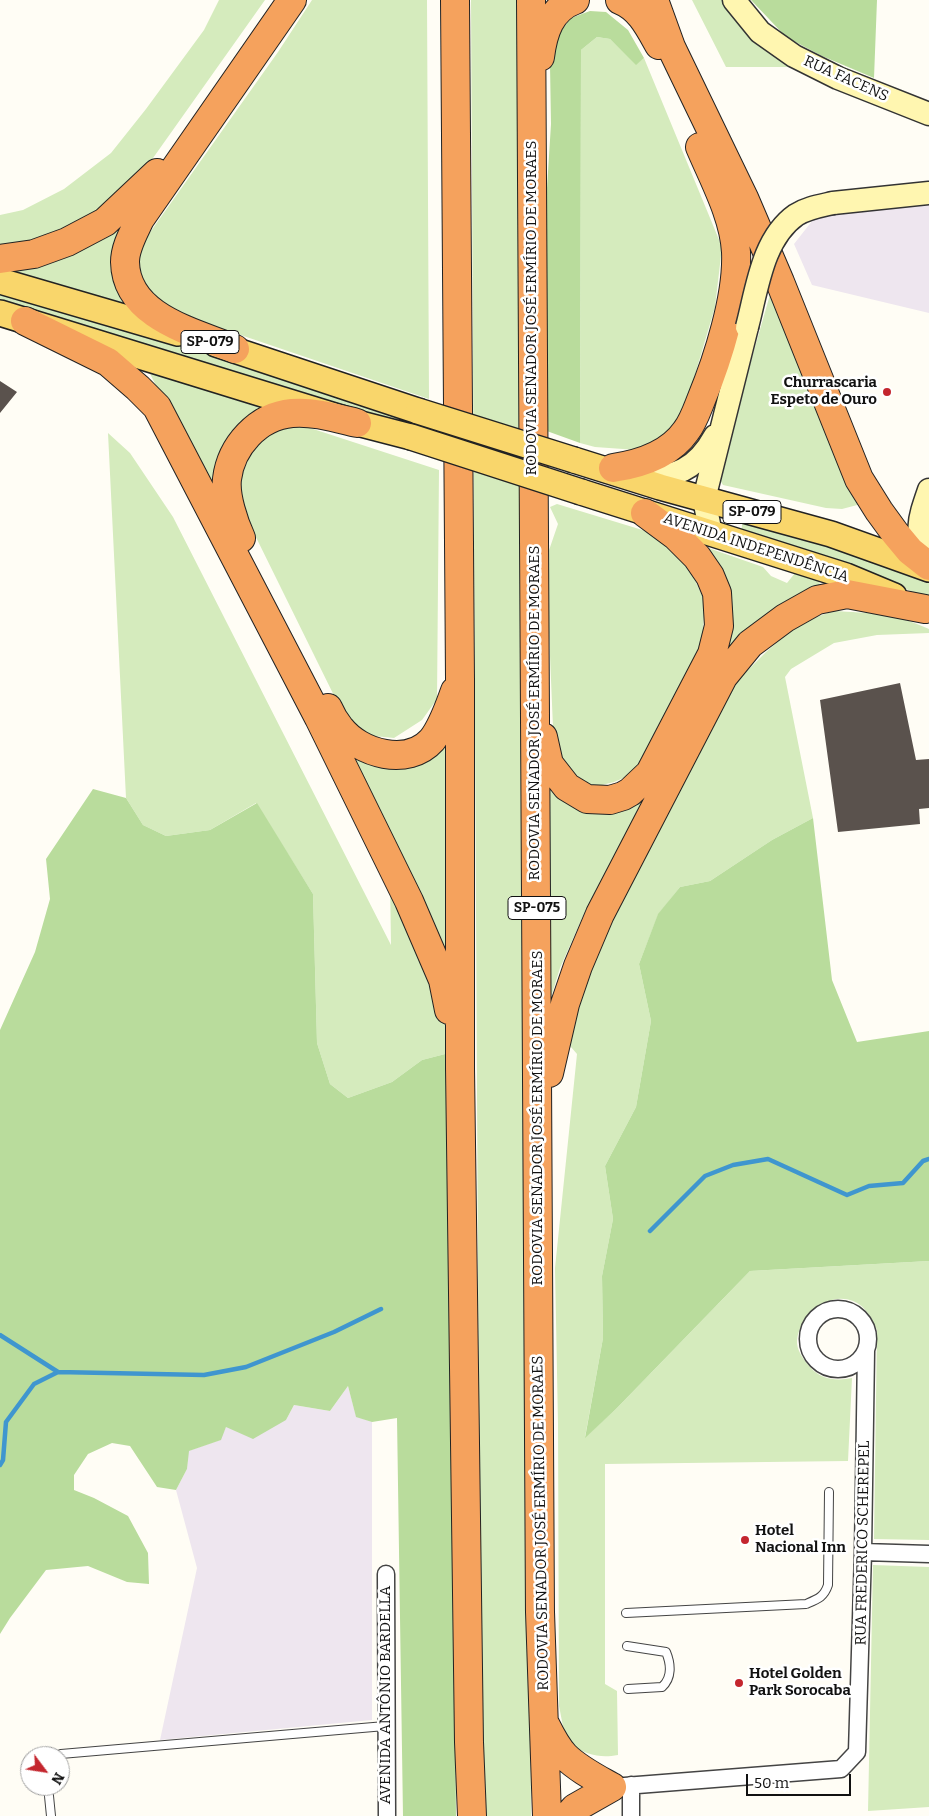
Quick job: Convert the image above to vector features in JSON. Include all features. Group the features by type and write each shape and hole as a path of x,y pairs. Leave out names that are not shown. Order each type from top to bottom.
{"highway":[{"path":"0,259 34,254 67,242 105,222 152,180 210,106 282,0"},
{"path":"234,349 167,322 154,314 142,304 132,288 125,262 129,244 140,219 292,0"},
{"path":"449,0 455,69"},
{"path":"456,0 460,1068 469,1742 472,1816"},
{"name":"RODOVIA SENADOR JOSÉ ERMÍRIO DE MORAES","path":"531,0 540,1612 547,1816"},
{"path":"531,136 545,32 553,17 561,8 575,0"},
{"path":"613,468 634,464 668,448 686,432 715,364 729,312 735,276 736,252 732,227 662,51 646,21 635,9 620,0"},
{"path":"654,0 671,48 744,198 859,479 895,533 929,568"},
{"path":"12,317 108,362 157,407 319,718 409,901 443,980 460,1068"},
{"path":"356,423 312,414 292,413 271,418 250,432 233,455 227,480 230,505 237,529 331,714 340,729 355,742 373,752 388,755 404,755 416,752 432,740 445,717 460,678"},
{"path":"535,705 549,764 566,787 587,798 610,800 630,792 650,773 704,673 712,654 719,626 717,593 710,576 697,557 676,536 645,513"},
{"path":"538,1126 552,1053 565,1004 578,966 600,914 723,677 750,644 785,618 817,600 847,594 927,610"},
{"path":"544,1722 553,1739 566,1756 584,1770 621,1786"},
{"path":"568,1816 575,1808 597,1794 621,1786"}],"main road":[{"name":"RUA FACENS","path":"734,0 760,32 794,56 838,78 926,111"},
{"path":"715,534 710,530 704,498 722,422 762,272 772,242 781,229 796,215 812,208 833,203 929,193"},
{"name":"SP-079","path":"0,281 234,349 418,411 577,461"},
{"name":"SP-079","path":"12,317 356,423"},
{"path":"577,461 653,477 668,476 690,466 705,451 722,422"},
{"name":"AVENIDA INDEPENDÊNCIA","path":"356,423 411,437 846,576 927,610"},
{"name":"AVENIDA INDEPENDÊNCIA","path":"577,461 831,534 929,568"},
{"path":"929,490 918,529 922,548 929,561"}],"street":[{"name":"RUA FREDERICO SCHEREPEL","path":"621,1786 841,1769 857,1752 863,1552 866,1351"},
{"path":"863,1552 929,1554"},
{"name":"AVENIDA ANTÔNIO BARDELLA","path":"386,1574 387,1816"},
{"path":"621,1786 631,1816"}],"lane":[{"path":"626,1613 806,1604 818,1599 825,1594 828,1584 829,1492"},
{"path":"627,1646 666,1652 670,1660 667,1682 662,1687 628,1689"},
{"path":"70,1753 386,1726"},
{"path":"49,1796 51,1816"}],"shaded area":[{"path":"929,201 929,313 812,285 794,244 816,216"},
{"path":"348,1386 356,1416 372,1422 372,1720 160,1740 197,1568 176,1490 187,1469 188,1451 220,1440 226,1427 286,1420 294,1405 330,1411"}],"green space":[{"path":"219,0 265,0 141,175 104,214 61,235 0,248 0,215 23,210 64,189 111,153 204,30"},
{"path":"312,0 427,0 429,399 170,311 140,283 137,254 146,238 278,52"},
{"path":"471,0 519,0 531,1816 481,1816"},
{"path":"692,0 726,0 794,67 726,67"},
{"path":"751,0 877,0 874,78 822,56 786,37"},
{"path":"590,11 606,12 628,30 644,58 636,65 610,39 597,37 581,50 580,443 544,430 544,236 551,124 550,65 554,40 571,18"},
{"path":"597,37 610,39 636,64 644,58 722,247 715,307 681,422 658,441 637,450 595,447 580,443 581,50"},
{"path":"142,199 126,237 145,312 0,271"},
{"path":"0,290 398,410 398,426 0,303"},
{"path":"771,291 861,504 842,509 826,508 723,485 718,477"},
{"path":"145,364 287,404 243,429 232,534"},
{"path":"291,426 310,428 439,470 437,699 422,720 394,738 364,735 348,724 247,519 236,491 251,452 265,435"},
{"path":"108,433 130,453 173,517 391,945 390,878 438,996 448,1035 449,1053 422,1060 392,1082 348,1098 330,1084 317,1043 313,894 256,803 210,830 166,836 143,825 126,798"},
{"path":"557,504 649,532 675,551 694,578 705,602 701,657 633,774 614,782 594,787 580,781 558,758 553,728 546,559 558,524 550,507"},
{"path":"743,518 929,580 929,598 849,567 741,533"},
{"path":"694,543 763,567 771,576 787,583 795,573 819,579 820,587 791,600 764,616 741,635 720,659"},
{"path":"833,611 871,613 893,617 929,629 929,633 877,635 834,643 791,669 785,677 813,818 772,840 710,881 680,887 658,915 639,964 651,1021 636,1107 605,1166 613,1219 602,1276 603,1338 585,1437 616,1409 750,1271 929,1261 929,1540 874,1539 877,1330 868,1313 858,1303 844,1299 834,1299 825,1302 809,1314 799,1331 797,1344 803,1358 819,1375 835,1379 852,1378 848,1461 605,1464 605,1684 617,1691 618,1755 595,1755 579,1749 569,1740 564,1729 559,1706 558,1424 555,1268 577,1054 564,1039 607,920 730,688 766,652 798,624"},
{"path":"327,723 366,755 447,730 445,950"},
{"path":"660,769 583,916 560,968 548,1007 546,778 585,804"},
{"path":"93,789 126,798 143,825 166,836 210,830 257,803 313,894 317,1043 330,1084 348,1098 392,1082 422,1060 449,1053 456,1816 403,1816 397,1418 372,1422 356,1417 348,1386 330,1411 294,1405 286,1420 253,1439 226,1427 221,1440 189,1451 187,1469 176,1490 157,1487 130,1446 112,1443 88,1454 74,1475 74,1490 128,1516 148,1553 149,1584 127,1582 88,1566 46,1570 0,1634 0,1030 35,952 50,899 46,859"},
{"path":"813,818 832,980 857,1042 929,1031 929,1261 750,1271 616,1409 585,1438 603,1338 602,1276 613,1219 605,1166 636,1107 651,1021 639,964 658,914 680,887 710,881 772,840"},
{"path":"873,1565 929,1567 929,1807 868,1811"}],"building":[{"path":"0,381 17,392 0,413"},
{"path":"900,683 916,760 929,759 929,808 919,809 920,824 838,832 820,700"}],"waterway":[{"path":"650,1231 705,1176 733,1165 768,1159 847,1195 869,1186 903,1183 923,1161 929,1159"},
{"path":"0,1335 58,1372 204,1375 246,1367 334,1332 381,1309"},
{"path":"0,1465 3,1460 6,1422 34,1384 58,1372"}],"place":[{"name":"Churrascaria Espeto de Ouro","path":"887,392"},
{"name":"Hotel Nacional Inn","path":"745,1540"},
{"name":"Hotel Golden Park Sorocaba","path":"739,1683"}]}
